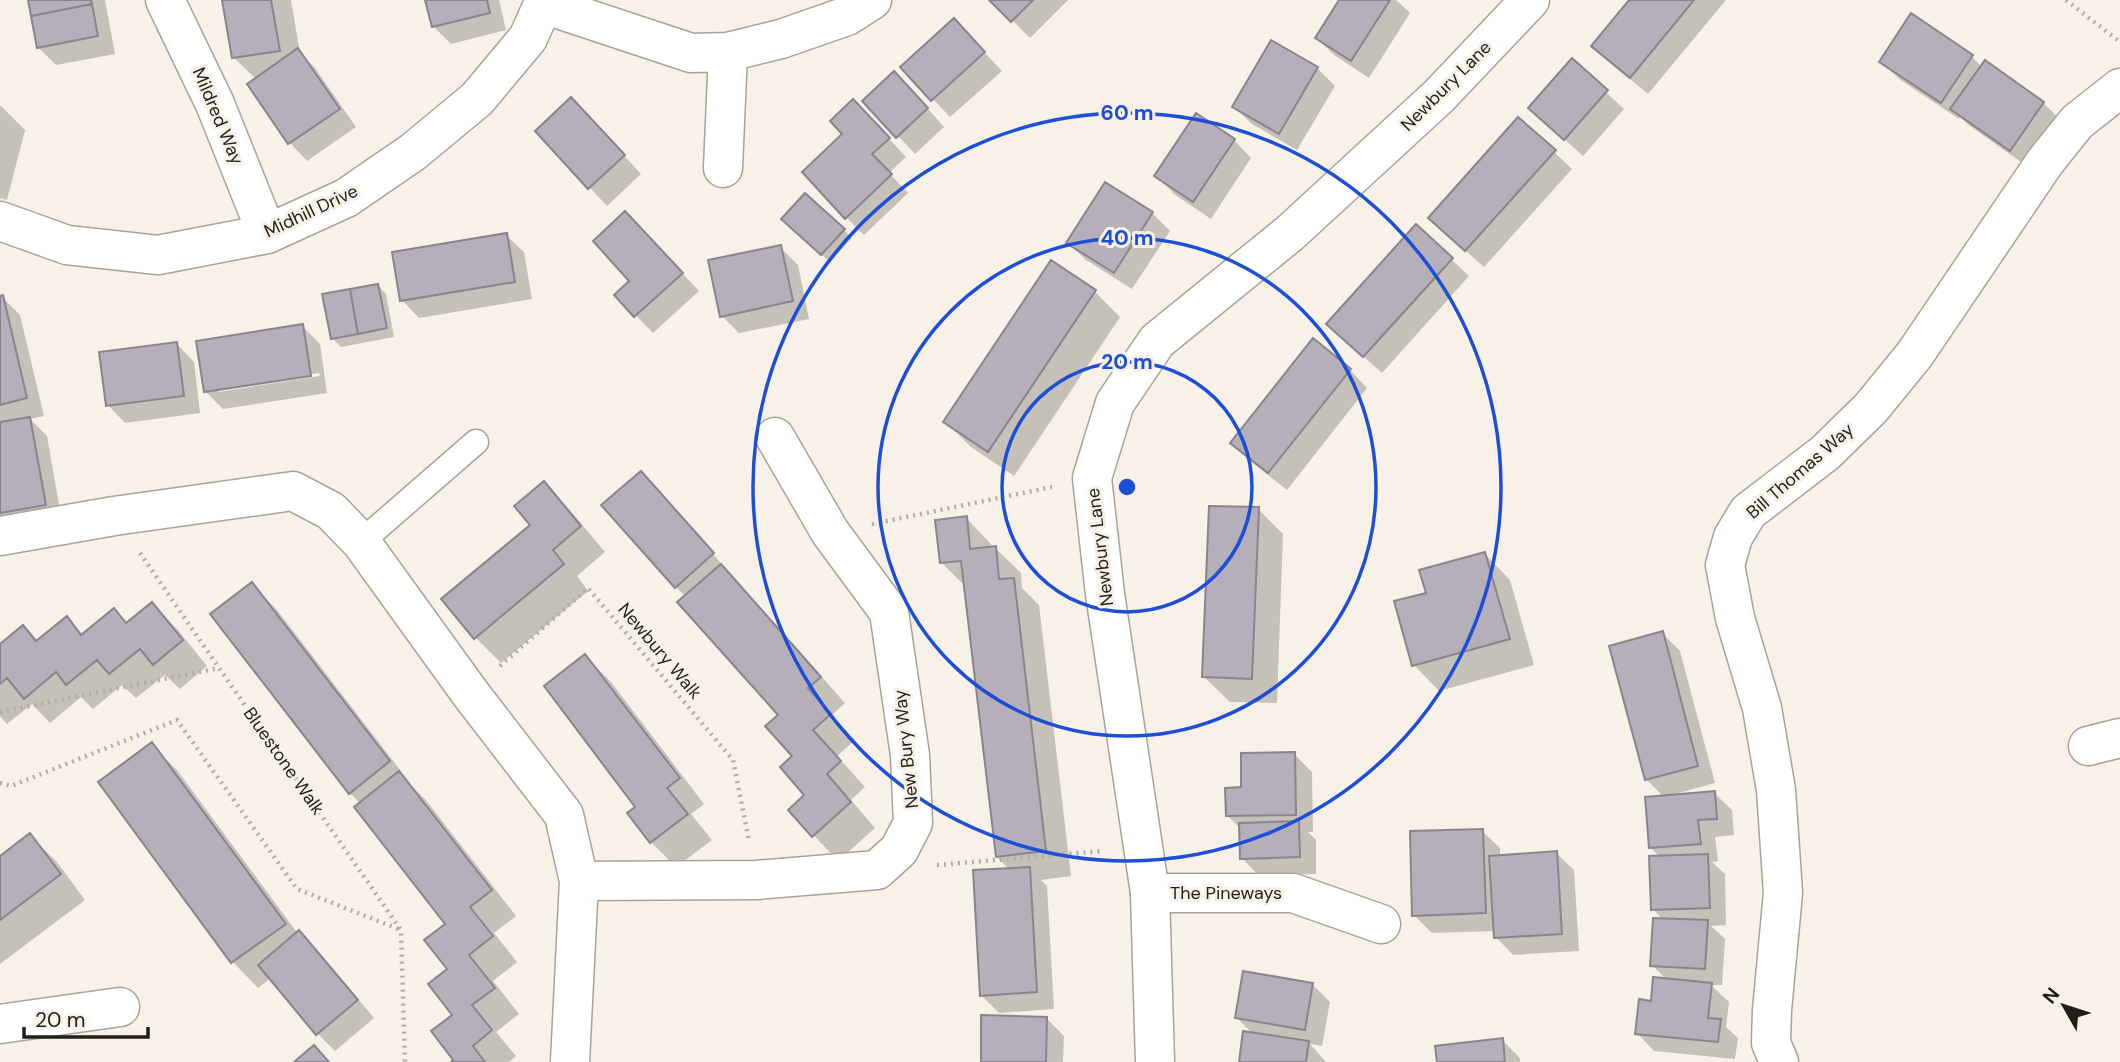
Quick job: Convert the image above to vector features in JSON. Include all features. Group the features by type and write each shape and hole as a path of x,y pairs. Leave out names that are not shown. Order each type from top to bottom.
{"street":[{"name":"Mildred Way","path":"165,0 215,104 267,234"},
{"path":"544,2 691,53 728,52 781,39 847,16 872,0"},
{"name":"Newbury Lane","path":"1155,1062 1150,893 1105,594 1092,478 1115,403 1157,341 1300,224 1439,96 1530,0"},
{"name":"Midhill Drive","path":"0,221 67,245 158,255 267,234 346,198 413,152 477,99 528,38 544,2"},
{"path":"723,168 728,52"},
{"name":"Bill Thomas Way","path":"1779,1062 1771,1043 1783,893 1776,790 1762,708 1735,618 1725,565 1733,537 1748,512 1825,453 1871,408 1915,355 2045,162 2077,122 2120,88"},
{"name":"New Bury Way","path":"775,437 830,532 889,612 910,755 913,823 899,850 877,870"},
{"path":"0,536 114,516 293,491 331,511 361,542 470,693 564,815 579,881 570,1062"},
{"path":"579,881 756,880 877,870"},
{"name":"The Pineways","path":"1150,893 1293,893 1381,923"},
{"path":"0,1024 120,1007"}],"lane":[{"path":"361,542 476,442"}],"path":[{"path":"2066,0 2120,42"},
{"path":"830,532 1092,478"},
{"name":"Bluestone Walk","path":"114,516 401,930"},
{"name":"Newbury Walk","path":"470,693 588,588 733,760 756,880"},
{"path":"0,712 219,668"},
{"path":"0,783 11,786 177,720 297,889 401,930 405,1062"},
{"path":"877,870 1142,848"}],"building":[{"path":"28,0 91,0 92,4 31,16"},
{"path":"222,0 271,0 280,51 232,58"},
{"path":"425,0 487,0 490,13 432,27"},
{"path":"989,0 1033,0 1011,22"},
{"path":"1339,0 1390,0 1351,61 1315,38"},
{"path":"1629,0 1694,0 1630,78 1591,46"},
{"path":"92,4 98,36 37,48 31,16"},
{"path":"1911,13 1973,55 1941,103 1879,62"},
{"path":"954,18 985,52 931,101 900,67"},
{"path":"1271,40 1318,67 1279,134 1232,107"},
{"path":"298,48 340,109 288,144 247,84"},
{"path":"1572,58 1608,90 1564,140 1528,108"},
{"path":"1985,60 2044,102 2010,151 1950,109"},
{"path":"894,71 928,108 896,138 862,101"},
{"path":"571,97 625,155 588,189 535,131"},
{"path":"853,99 890,138 872,154 892,174 845,219 802,172 842,134 830,121"},
{"path":"1196,113 1235,139 1193,202 1154,176"},
{"path":"1518,117 1556,150 1465,251 1428,218"},
{"path":"1105,182 1153,212 1114,273 1066,243"},
{"path":"805,193 845,229 821,255 781,219"},
{"path":"625,211 683,273 634,317 614,295 629,281 593,241"},
{"path":"1416,224 1453,258 1363,357 1326,324"},
{"path":"507,233 515,282 400,301 392,252"},
{"path":"781,245 793,301 720,317 708,260"},
{"path":"1051,260 1096,290 988,452 943,422"},
{"path":"378,284 387,328 358,334 350,289"},
{"path":"350,289 358,334 331,339 322,294"},
{"path":"3,295 27,398 0,405 0,296"},
{"path":"303,324 311,376 204,392 196,341"},
{"path":"1313,338 1351,369 1268,473 1230,443"},
{"path":"177,342 184,396 106,406 99,352"},
{"path":"30,417 46,505 0,513 0,422"},
{"path":"641,471 714,553 675,588 601,505"},
{"path":"544,481 581,526 553,550 564,564 474,639 441,599 530,525 514,506"},
{"path":"1209,506 1259,507 1252,679 1202,677"},
{"path":"967,516 970,549 996,546 999,579 1014,578 1046,851 996,857 961,561 940,563 935,520"},
{"path":"1485,552 1510,639 1412,666 1394,601 1426,593 1419,570"},
{"path":"721,564 821,677 808,688 831,714 813,730 841,761 827,774 851,802 812,837 788,810 804,795 780,767 792,756 765,726 778,715 677,602"},
{"path":"252,582 390,761 349,794 210,614"},
{"path":"152,602 183,640 153,665 140,649 109,674 97,660 66,685 56,672 24,699 7,678 0,684 0,644 23,625 36,641 67,616 81,635 114,608 126,623"},
{"path":"1663,631 1698,766 1645,780 1609,646"},
{"path":"585,654 680,778 667,788 688,814 650,843 627,813 635,807 544,686"},
{"path":"152,742 286,924 231,963 98,782"},
{"path":"1295,752 1296,815 1226,816 1225,788 1241,787 1241,753"},
{"path":"399,771 492,890 470,907 493,936 469,955 495,988 472,1005 492,1030 473,1046 485,1062 451,1062 453,1060 431,1031 452,1015 428,984 447,969 424,940 445,924 354,807"},
{"path":"1715,791 1717,819 1698,820 1701,844 1649,848 1645,797"},
{"path":"1299,821 1300,857 1240,859 1239,823"},
{"path":"1483,829 1486,913 1412,916 1410,831"},
{"path":"30,833 61,874 0,920 0,856"},
{"path":"1557,851 1562,934 1494,938 1489,856"},
{"path":"1708,854 1710,908 1651,910 1649,856"},
{"path":"1030,867 1037,992 980,996 973,870"},
{"path":"1653,918 1708,920 1705,969 1650,966"},
{"path":"299,930 358,1000 316,1035 258,965"},
{"path":"1243,971 1313,983 1305,1030 1235,1018"},
{"path":"1653,977 1712,983 1708,1018 1721,1019 1718,1042 1635,1034 1639,999 1651,1001"},
{"path":"981,1015 1047,1017 1046,1062 981,1062"},
{"path":"1243,1031 1309,1041 1306,1062 1239,1062"},
{"path":"1503,1038 1505,1062 1437,1062 1435,1046"},
{"path":"314,1045 329,1062 294,1062"}]}
